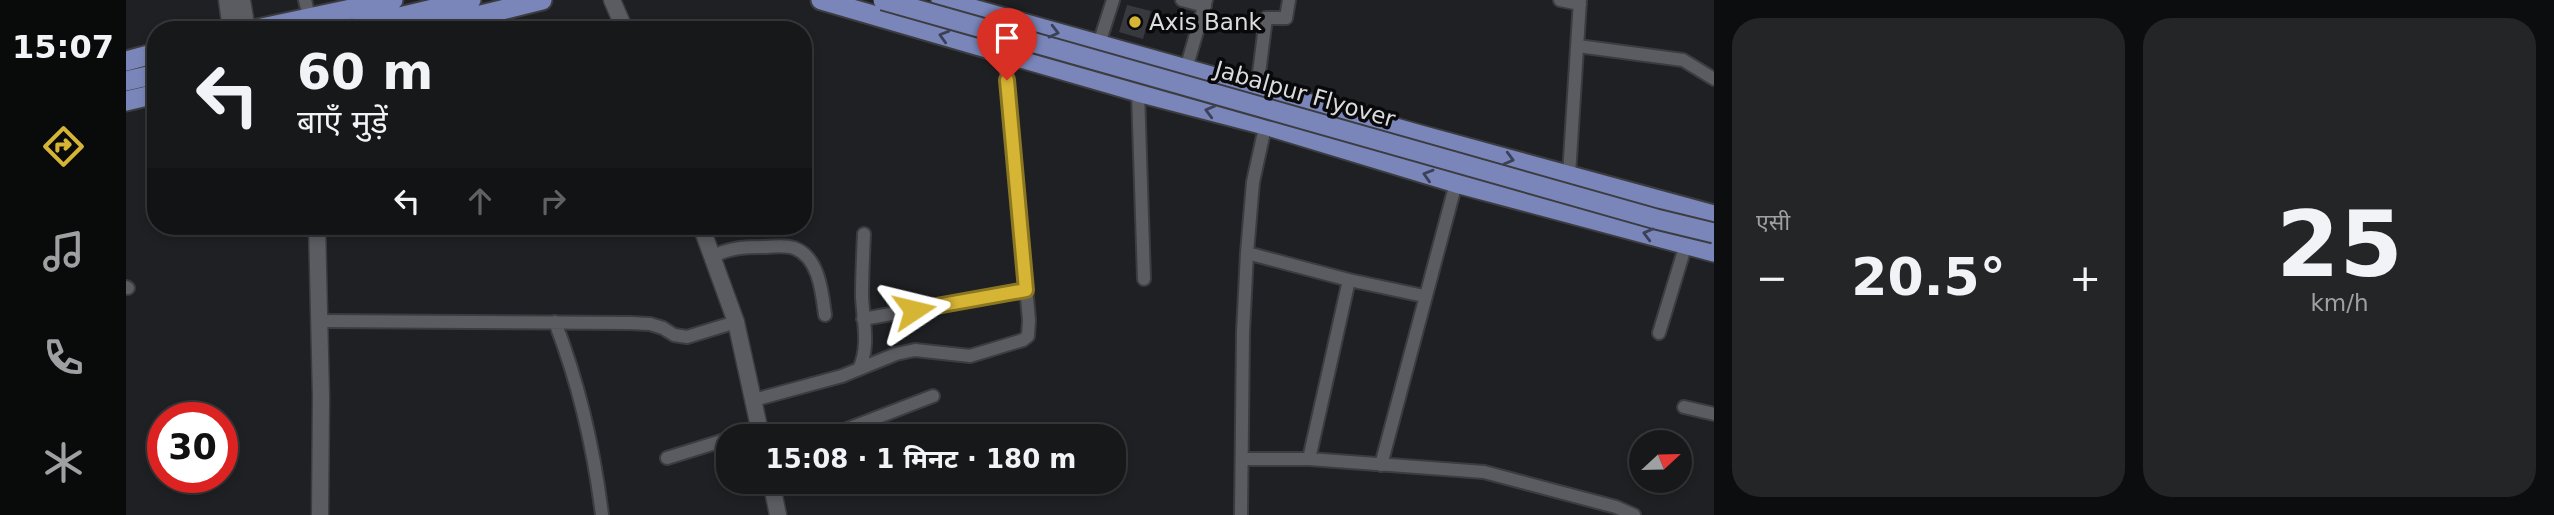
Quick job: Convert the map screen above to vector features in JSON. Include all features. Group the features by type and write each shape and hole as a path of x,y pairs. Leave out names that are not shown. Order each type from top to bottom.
{"main road":[{"path":"288,21 393,0"},
{"path":"383,21 471,0"},
{"path":"457,21 542,0"},
{"path":"821,0 1138,92 1265,125 1455,183 1714,251"},
{"name":"Jabalpur Flyover","path":"883,0 1656,219 1714,233"},
{"path":"942,0 1714,215"},
{"path":"126,61 147,55"},
{"path":"126,81 147,76"},
{"path":"126,101 147,96"}],"street":[{"path":"227,0 230,21"},
{"path":"242,0 246,21"},
{"path":"612,0 621,21"},
{"path":"1087,77 1113,0"},
{"path":"1182,0 1205,3 1186,68"},
{"path":"1241,515 1243,332 1253,182 1265,125 1266,18 1286,18 1289,0"},
{"path":"1560,0 1580,2 1569,175"},
{"path":"1578,46 1683,60 1714,79"},
{"path":"754,400 811,386 896,354 915,350 970,356 1023,340 1028,336 1005,53"},
{"path":"1138,92 1144,279"},
{"path":"1381,465 1455,183"},
{"path":"859,369 865,352 864,234"},
{"path":"317,235 320,515"},
{"path":"704,235 736,322 759,424"},
{"path":"1659,332 1686,244"},
{"path":"712,257 726,249 748,247 791,247 805,253 823,290 825,315"},
{"path":"1247,253 1349,280 1424,296"},
{"path":"1309,459 1349,280"},
{"path":"863,319 1026,290"},
{"path":"319,321 650,324 674,335 687,337 736,322"},
{"path":"555,322 570,360 597,476 602,515"},
{"path":"860,424 933,396"},
{"path":"1684,407 1714,414"},
{"path":"667,458 716,443"},
{"path":"1243,459 1309,459 1484,472 1616,507 1634,515"},
{"path":"774,494 778,515"}],"building":[{"name":"Axis Bank","path":"1127,5 1151,11 1143,39 1119,32"}],"place":[{"name":"Axis Bank","path":"1135,22"}],"route":[{"path":"914,310 1026,290 1007,80"}]}
